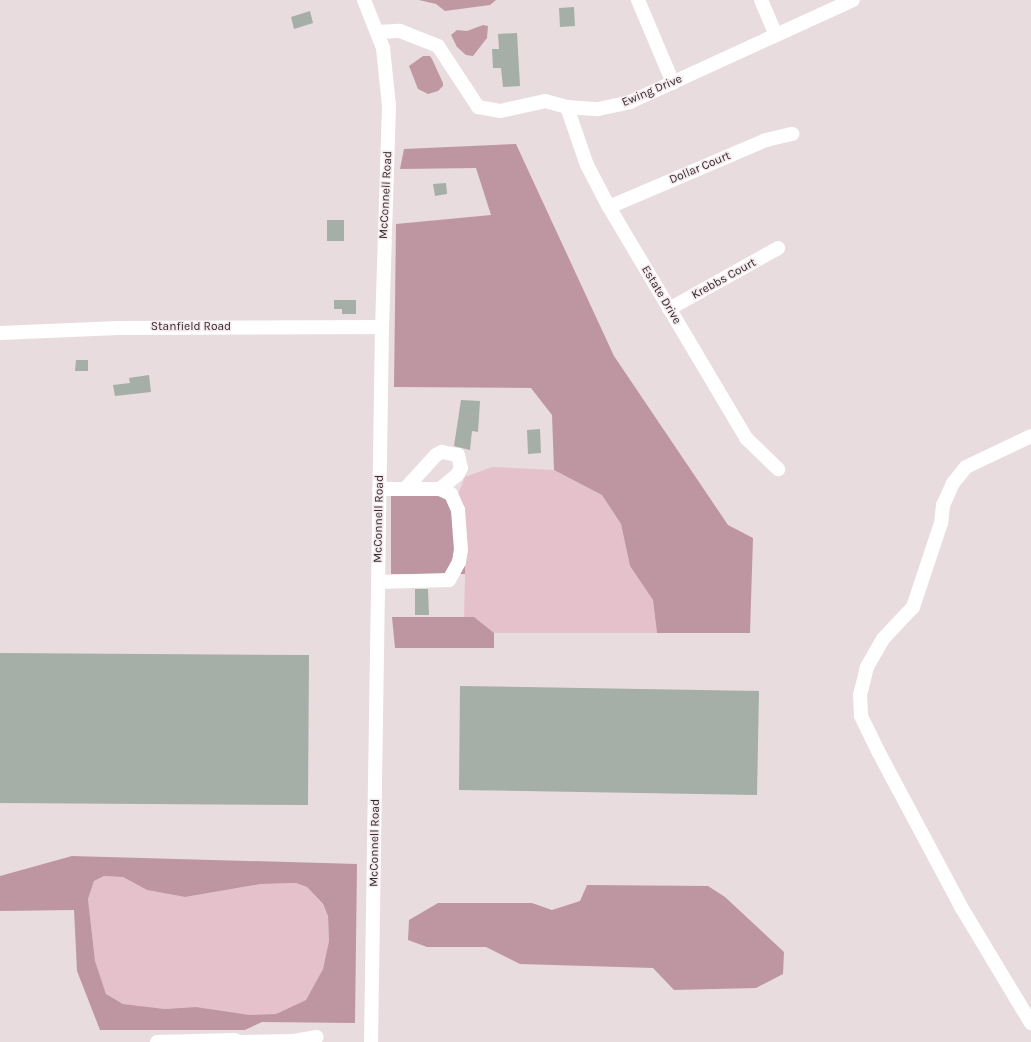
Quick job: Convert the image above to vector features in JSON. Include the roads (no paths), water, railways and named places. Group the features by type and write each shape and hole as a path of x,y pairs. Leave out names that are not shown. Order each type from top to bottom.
{"street":[{"name":"McConnell Road","path":"364,0 378,32 383,48 389,106 382,327 371,1042"},
{"path":"638,0 674,82"},
{"path":"760,0 776,35"},
{"name":"Ewing Drive","path":"378,32 400,31 438,46 478,107 500,111 545,101 567,107 598,109 614,107 674,82 853,0"},
{"name":"Estate Drive","path":"567,107 587,165 609,207 746,438 778,469"},
{"name":"Dollar Court","path":"609,207 766,140 792,134"},
{"name":"Krebbs Court","path":"669,309 778,248"},
{"name":"Stanfield Road","path":"0,333 118,328 382,327"},
{"path":"1031,436 966,467 953,482 943,505 941,523 913,607 883,639 867,667 860,695 861,716 880,753 963,910 1031,1023"},
{"path":"405,489 436,455 442,452 458,455 461,468 457,475 440,489"},
{"path":"378,582 449,580 459,562 461,526 458,510 450,494 440,489 379,489"},
{"path":"157,1042 294,1041 317,1036"}]}
